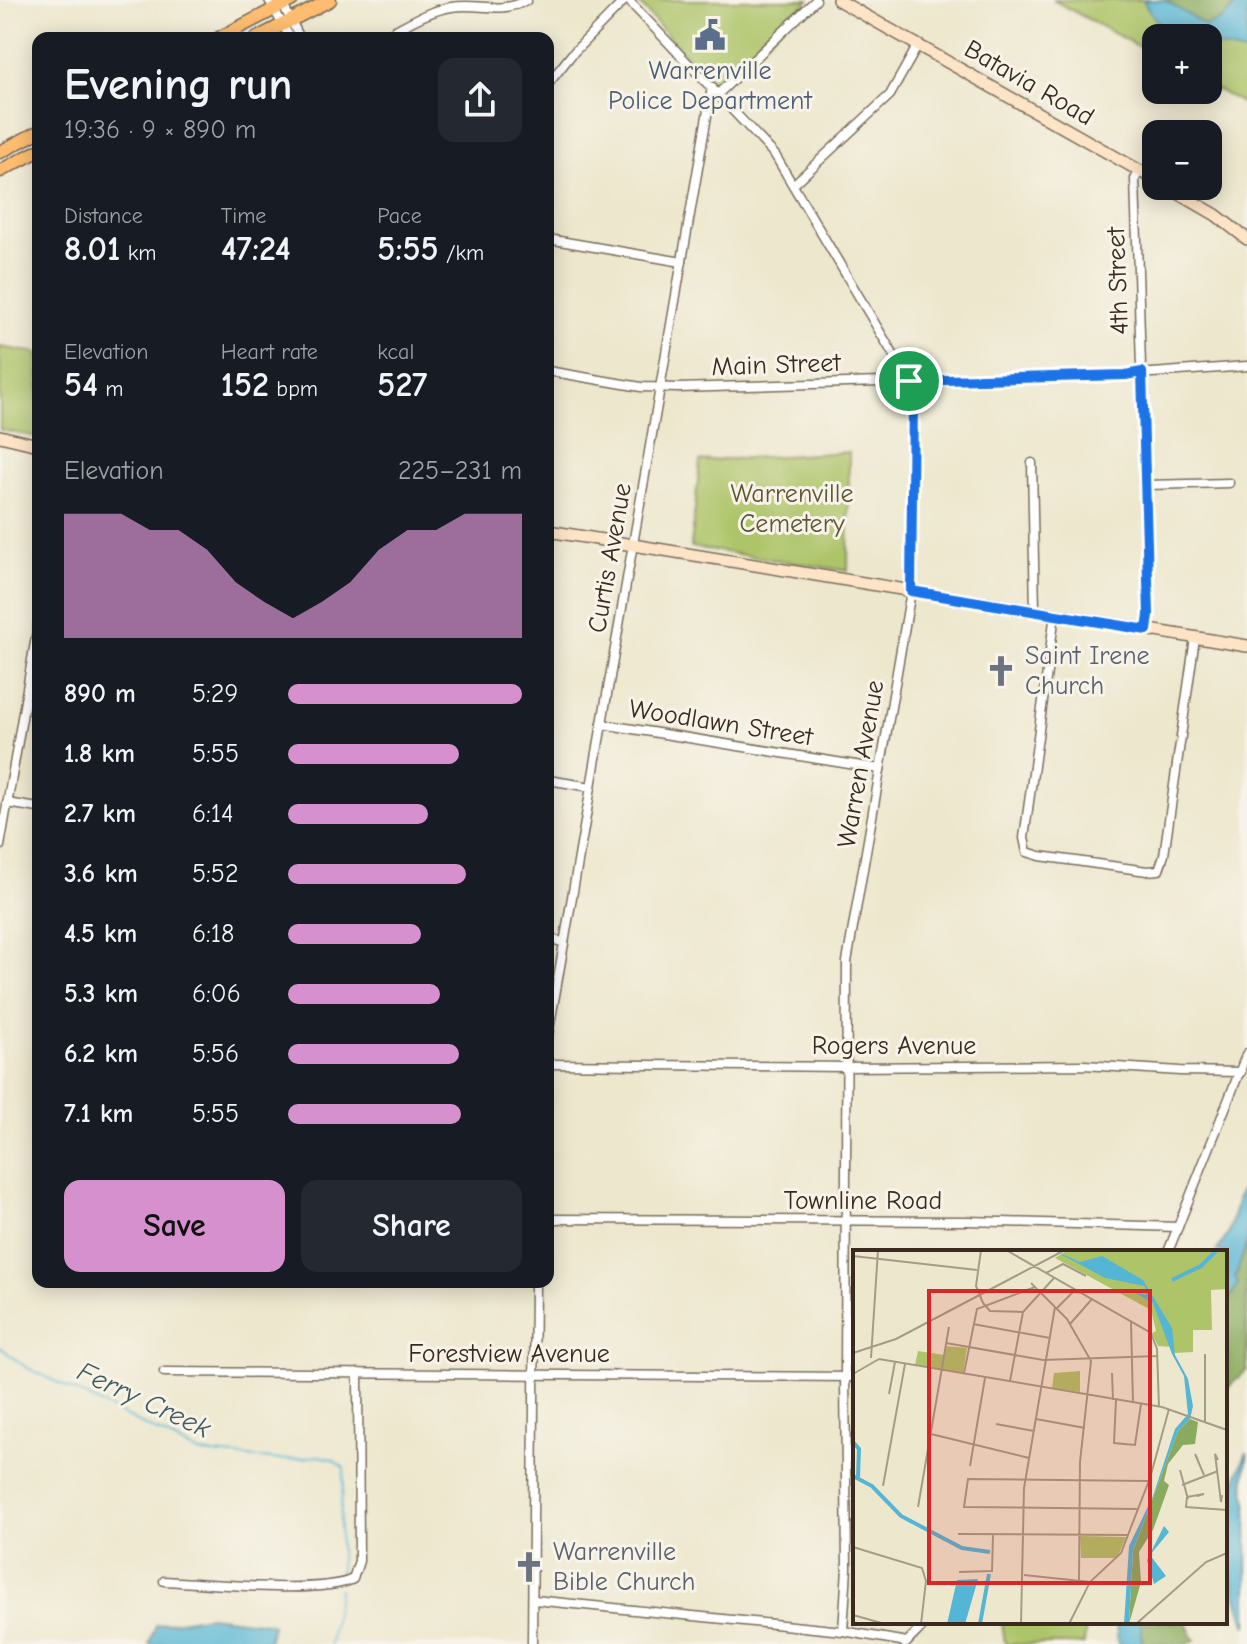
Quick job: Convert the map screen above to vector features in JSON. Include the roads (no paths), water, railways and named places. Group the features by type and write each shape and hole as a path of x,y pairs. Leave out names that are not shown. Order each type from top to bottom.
{"main road":[{"path":"268,32 330,0"},
{"name":"Batavia Road","path":"838,0 1140,171"},
{"path":"229,32 280,3"},
{"path":"0,152 32,135"},
{"path":"0,171 32,154"},
{"path":"1190,200 1247,239"},
{"path":"5,436 32,441"},
{"path":"554,532 1247,646"}],"street":[{"path":"392,32 442,8 467,5 502,9 527,0"},
{"path":"554,76 572,54 627,0"},
{"name":"Warren Avenue","path":"627,0 764,141 909,381 913,394 911,591 847,962 847,1568 843,1631"},
{"path":"715,91 816,0"},
{"path":"280,3 289,32"},
{"path":"287,22 295,32"},
{"path":"793,185 890,95 918,45"},
{"name":"Curtis Avenue","path":"554,1001 682,262 715,91"},
{"name":"4th Street","path":"1140,171 1135,179 1146,485 1147,630"},
{"path":"554,240 682,262"},
{"name":"Main Street","path":"554,372 660,388 1125,375 1247,366"},
{"path":"1032,463 1035,611"},
{"path":"1146,485 1229,483"},
{"path":"1055,614 1024,841 1027,852 1040,856 1134,870 1159,870 1164,855 1195,638"},
{"path":"0,846 32,659"},
{"name":"Woodlawn Street","path":"602,724 880,769"},
{"path":"554,781 591,787"},
{"path":"7,803 32,807"},
{"path":"554,940 564,942"},
{"path":"1169,1250 1247,1053"},
{"name":"Rogers Avenue","path":"554,1064 846,1067 1084,1065 1241,1072"},
{"name":"Townline Road","path":"554,1219 847,1220 1178,1227"},
{"path":"532,1644 535,1288"},
{"name":"Forestview Avenue","path":"164,1372 853,1377"},
{"path":"164,1581 296,1586 340,1584 356,1575 359,1561 358,1373"},
{"path":"534,1600 843,1631 906,1643 925,1624"}],"water":[{"path":"1143,0 1165,0 1203,24 1160,24"},
{"path":"1234,0 1247,0 1247,54 1222,48 1222,24 1211,24 1223,19 1235,6"},
{"path":"1247,1178 1247,1242 1235,1278 1238,1283 1227,1304 1227,1250 1218,1250 1229,1233 1238,1197"},
{"path":"1247,1452 1244,1483 1247,1502 1247,1626 1233,1582 1228,1539 1233,1495"},
{"path":"209,1616 273,1625 267,1644 149,1644 156,1625"},
{"path":"1116,1624 1141,1624 1142,1644 1118,1644"}],"waterway":[{"name":"Ferry Creek","path":"0,1347 24,1366 200,1453 284,1460 319,1456 332,1459 344,1468 340,1578"},
{"name":"Ferry Creek","path":"330,1644 339,1588"}],"place":[{"name":"Warrenville Police Department","path":"710,35"},
{"name":"Saint Irene Church","path":"1001,671"},
{"name":"Warrenville Bible Church","path":"529,1567"}],"park label":[{"name":"Warrenville Cemetery","path":"792,509"}]}
